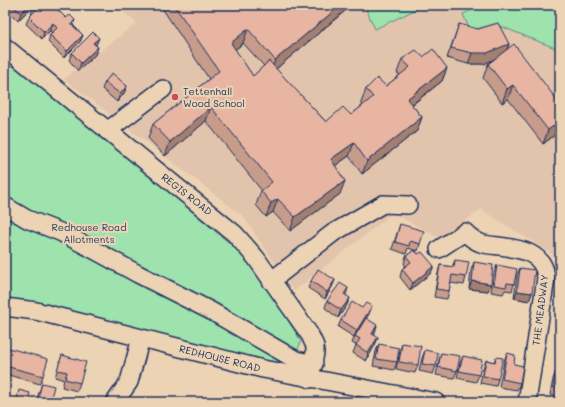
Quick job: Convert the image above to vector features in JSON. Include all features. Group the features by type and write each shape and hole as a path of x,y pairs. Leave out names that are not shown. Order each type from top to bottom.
{"street":[{"name":"REGIS ROAD","path":"5,47 235,234 256,258 310,335 315,346 312,371"},
{"path":"107,131 163,89"},
{"path":"271,281 333,233 377,207 383,204 408,204"},
{"path":"5,206 27,219 60,232 211,312 296,360 312,371"},
{"name":"THE MEADWAY","path":"439,249 465,232 469,238 477,242 523,250 535,255 542,262 546,278 527,402"},
{"name":"REDHOUSE ROAD","path":"5,307 36,311 262,369 312,371 436,402"},
{"path":"115,402 129,382 141,338"}],"shaded area":[{"path":"115,5 560,5 560,259 481,209 441,239 393,213 294,291 243,216 64,79 137,23"}],"green space":[{"path":"364,5 425,5 375,29"},
{"path":"484,5 560,5 560,50 495,24 470,31 463,14"},
{"name":"Redhouse Road Allotments","path":"5,57 125,153 252,263 301,341 291,370 5,301"}],"building":[{"path":"12,5 29,5 21,13"},
{"path":"34,5 53,5 66,18 70,15 75,20 71,24 83,35 67,51 50,35 57,28 53,23 44,32 29,17 37,9"},
{"path":"174,5 341,5 275,60 248,29 231,43 253,76 269,61 326,122 343,107 351,115 373,97 366,89 377,78 386,86 410,67 402,59 416,50 423,57 433,49 447,68 407,99 422,117 367,161 354,143 331,159 345,181 295,217 278,199 271,203 261,191 272,182 211,107 170,142 153,124 219,71"},
{"path":"498,23 509,44 487,53 472,53 451,48 459,24 478,29"},
{"path":"93,32 99,38 93,43 98,47 81,63 72,53"},
{"path":"514,44 560,104 560,121 548,130 513,85 507,89 488,64"},
{"path":"112,73 127,86 120,94 105,82"},
{"path":"400,224 424,231 420,244 410,241 409,246 395,242"},
{"path":"414,250 418,254 422,252 434,266 413,283 402,269 411,262 406,256"},
{"path":"455,260 469,262 466,277 452,275 449,291 436,289 440,265 454,267"},
{"path":"474,262 493,265 491,284 472,281"},
{"path":"497,265 517,269 514,284 507,283 506,287 494,285"},
{"path":"520,268 535,270 532,293 517,291"},
{"path":"318,269 335,280 327,292 311,281"},
{"path":"340,283 348,288 344,294 350,298 341,310 327,301"},
{"path":"352,302 362,308 366,303 372,306 357,330 341,320"},
{"path":"366,318 377,325 372,334 378,337 368,353 356,345 360,339 355,336"},
{"path":"402,343 421,346 418,365 399,362"},
{"path":"379,344 399,348 397,362 376,359"},
{"path":"5,347 48,359 43,376 5,366"},
{"path":"425,350 438,353 436,366 422,364"},
{"path":"441,353 460,356 457,371 438,367"},
{"path":"507,353 515,355 514,364 523,366 520,383 502,379"},
{"path":"62,355 86,362 80,383 65,379 67,372 57,370"},
{"path":"463,356 482,360 479,375 459,371"},
{"path":"496,357 503,358 498,379 483,376 486,360 495,362"},
{"path":"556,371 560,372 560,389 553,387"},
{"path":"42,383 54,386 50,402 37,402"},
{"path":"19,390 30,393 27,402 16,402"}],"place":[{"name":"Tettenhall Wood School","path":"175,97"}]}
